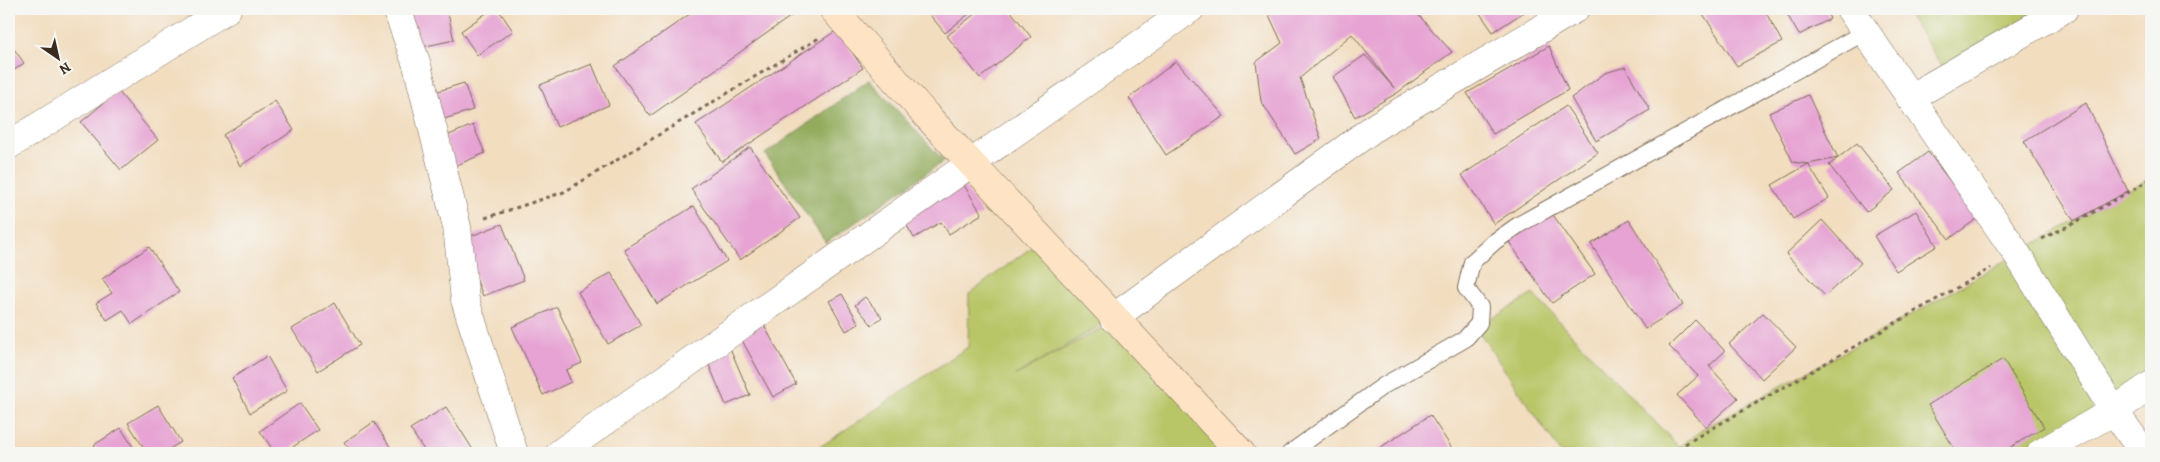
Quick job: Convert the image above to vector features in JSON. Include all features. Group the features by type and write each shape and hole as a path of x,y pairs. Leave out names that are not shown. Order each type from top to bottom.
{"street":[{"path":"9,145 227,9"},
{"path":"397,9 417,65 457,227 466,300 514,453"},
{"path":"562,453 1190,9"},
{"path":"1113,318 1378,125 1575,9"},
{"path":"1850,9 2017,254 2114,411 2144,453"},
{"path":"1910,98 2064,9"},
{"path":"845,13 926,115 972,162 1113,318 1241,453"},
{"path":"2041,453 2114,411 2151,385"}],"lane":[{"path":"1290,453 1382,386 1465,339 1479,322 1480,307 1466,288 1472,262 1494,242 1520,224 1865,32"}],"path":[{"path":"457,227 564,192 845,13"},
{"path":"1678,448 2151,179"}],"green space":[{"path":"1904,9 2028,9 2032,15 1944,69"},
{"path":"869,80 944,161 826,243 765,154"},
{"path":"2151,177 2151,384 2039,453 1561,453 1476,328 1533,294 1679,447 1706,427 1897,323"},
{"path":"1041,240 1113,318 1016,375 1114,321 1232,453 811,453 968,347 969,294"}],"building":[{"path":"447,9 454,40 417,48 410,15"},
{"path":"492,9 498,9 513,31 477,55 461,31"},
{"path":"697,9 801,9 650,116 615,66"},
{"path":"925,9 975,9 945,33"},
{"path":"981,9 1009,9 1031,37 980,78 947,36"},
{"path":"1278,9 1413,9 1452,52 1397,93 1355,117 1333,77 1365,55 1394,88 1352,34 1300,78 1321,139 1295,154 1261,101 1256,62 1282,43 1269,15"},
{"path":"1477,9 1529,9 1493,32"},
{"path":"1715,9 1764,9 1782,42 1737,66 1703,14"},
{"path":"1784,9 1825,9 1830,19 1799,35"},
{"path":"837,30 863,68 722,162 696,124"},
{"path":"9,42 24,63 9,74"},
{"path":"1549,46 1568,90 1493,134 1467,93"},
{"path":"1176,61 1224,116 1166,155 1129,98"},
{"path":"592,64 609,105 557,127 540,85"},
{"path":"1625,67 1650,110 1596,141 1571,98 1605,73"},
{"path":"464,83 473,110 441,120 432,93"},
{"path":"118,91 158,140 121,170 81,122"},
{"path":"1808,95 1838,158 1808,164 1793,162 1769,113"},
{"path":"275,101 294,130 240,166 223,135"},
{"path":"2086,103 2128,191 2074,221 2024,141"},
{"path":"1566,106 1598,153 1494,224 1462,175"},
{"path":"473,125 485,153 455,166 444,137"},
{"path":"1857,143 1894,190 1866,212 1829,165"},
{"path":"750,147 800,218 740,260 691,189"},
{"path":"1928,152 1978,218 1949,239 1899,173"},
{"path":"1808,164 1829,198 1793,219 1772,185"},
{"path":"960,179 982,214 949,234 941,222 914,238 903,219"},
{"path":"694,206 727,261 657,304 624,249"},
{"path":"1916,211 1937,246 1896,271 1874,236"},
{"path":"1551,212 1595,274 1552,303 1509,242"},
{"path":"1629,220 1683,305 1645,329 1591,244"},
{"path":"1822,220 1861,263 1825,296 1786,254"},
{"path":"502,224 524,280 483,296 461,240"},
{"path":"149,247 179,292 132,324 123,310 107,320 96,303 112,293 102,279"},
{"path":"611,273 641,325 608,344 578,292"},
{"path":"842,294 859,324 846,331 829,301"},
{"path":"865,297 882,317 872,325 855,305"},
{"path":"335,303 360,345 318,371 292,329"},
{"path":"557,307 582,363 566,370 571,382 543,395 512,327"},
{"path":"1763,313 1796,347 1762,379 1729,344"},
{"path":"761,320 796,384 773,397 738,333"},
{"path":"1695,320 1725,351 1709,366 1738,398 1706,427 1677,395 1698,376 1669,346"},
{"path":"730,348 750,395 726,405 706,358"},
{"path":"267,356 287,391 250,413 232,378"},
{"path":"2003,359 2044,427 2001,453 1957,453 1928,405"},
{"path":"300,403 318,430 284,453 275,453 260,431"},
{"path":"158,405 181,442 163,453 147,453 128,423"},
{"path":"446,407 475,453 426,453 410,429"},
{"path":"1430,415 1455,453 1372,453"},
{"path":"374,422 394,453 352,453 344,442"},
{"path":"121,428 137,453 99,453 94,445"}]}
